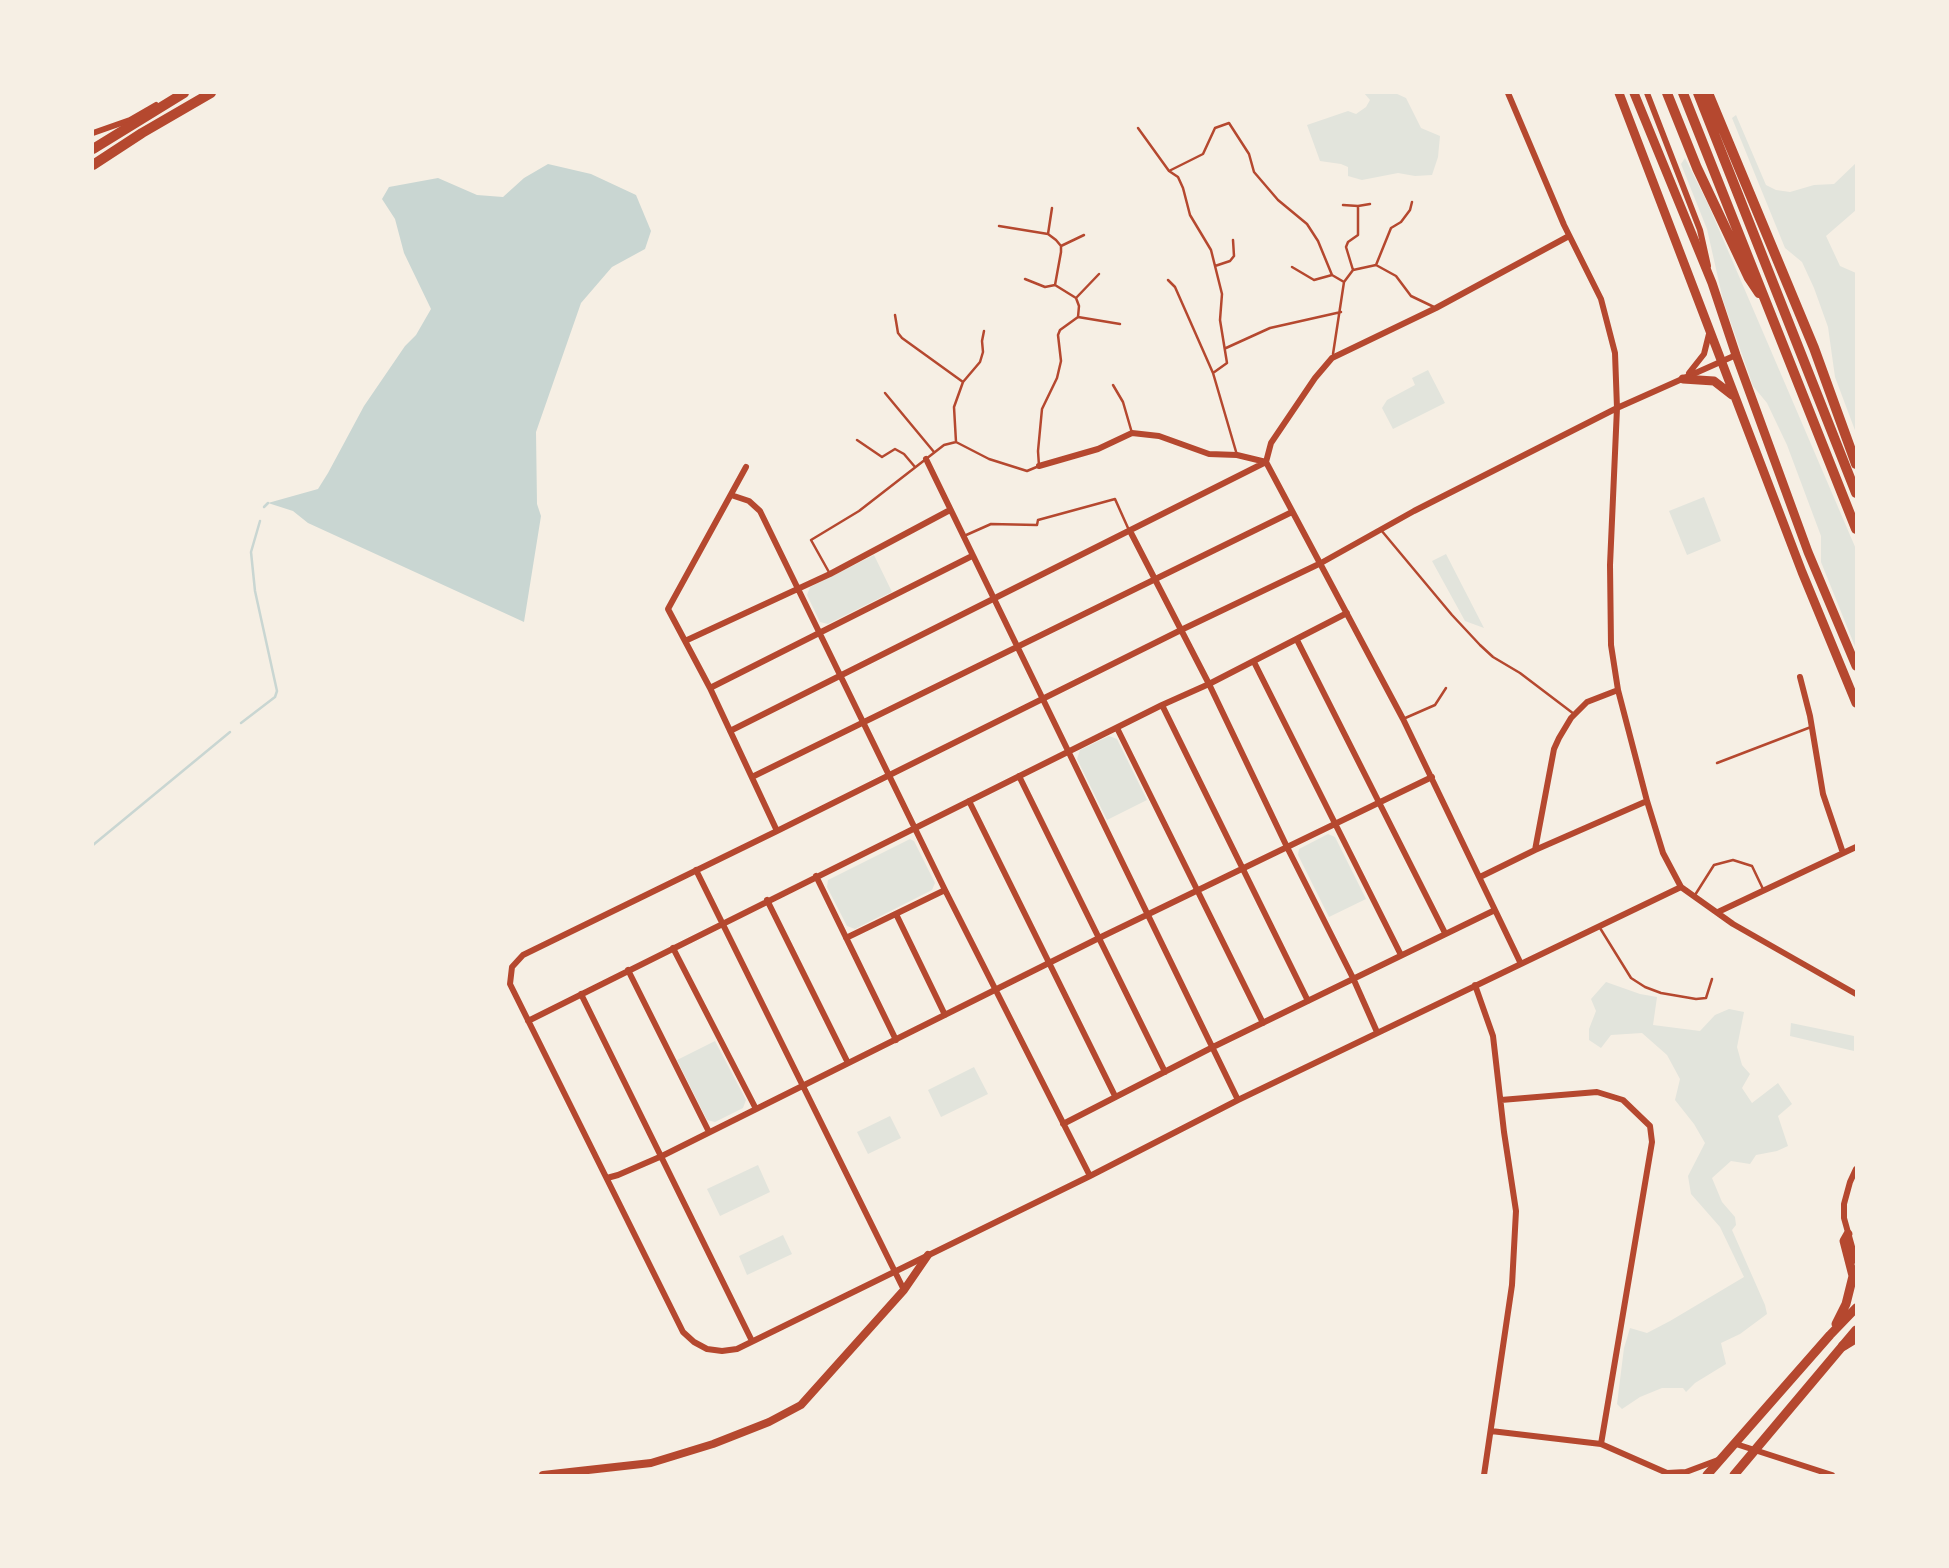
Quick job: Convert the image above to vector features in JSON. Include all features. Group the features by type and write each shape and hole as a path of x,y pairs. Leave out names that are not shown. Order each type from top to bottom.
{"highway":[{"path":"93,165 211,93"},
{"path":"1667,93 1697,168 1739,258 1771,311"},
{"path":"1683,93 1856,529"},
{"path":"1698,93 1856,493"},
{"path":"1708,93 1814,348 1856,464"},
{"path":"93,149 181,95"},
{"path":"1843,1346 1856,1338"}],"main road":[{"path":"1619,93 1802,572 1856,703"},
{"path":"1634,93 1713,282 1736,355 1808,552 1856,666"},
{"path":"1683,379 1714,381 1736,398"},
{"path":"1830,1335 1852,1286 1853,1269 1844,1241 1848,1234"},
{"path":"543,1475 623,1471 713,1444 769,1422 801,1405 904,1290 928,1255"},
{"path":"1707,1475 1856,1308"},
{"path":"1734,1475 1856,1330"}],"street":[{"path":"1508,93 1569,236 1590,274 1609,325 1615,353 1617,408 1610,576 1611,645 1618,690 1663,853 1681,887 1733,924 1856,994"},
{"path":"1647,93 1700,230 1713,282"},
{"path":"93,133 130,120 166,99 181,95"},
{"path":"1521,964 1403,719 1266,462 1271,443 1315,378 1332,358 1436,308 1569,236"},
{"path":"1683,379 1701,361 1708,343 1709,330"},
{"path":"1681,887 1238,1100 1090,1177 737,1349 722,1351 701,1346 683,1332 510,984 512,967 523,955 1321,563 1617,408 1736,355"},
{"path":"1039,466 1098,449 1132,433 1159,436 1209,454 1237,455 1266,462"},
{"path":"926,459 1238,1100"},
{"path":"730,732 1266,462"},
{"path":"747,467 668,609 710,688 778,831"},
{"path":"731,495 749,501 760,511 945,890 1090,1177"},
{"path":"685,641 830,573 950,510"},
{"path":"752,777 863,720 1292,512"},
{"path":"1130,531 1209,684 1377,1032"},
{"path":"710,688 972,556"},
{"path":"528,1021 767,900 1254,662 1347,613"},
{"path":"1297,640 1445,933"},
{"path":"1254,662 1401,955"},
{"path":"1800,677 1823,794 1843,853"},
{"path":"1535,850 1554,749 1564,728 1574,714 1594,698 1618,690"},
{"path":"1162,705 1308,1001"},
{"path":"1117,728 1263,1023"},
{"path":"1018,776 1165,1072"},
{"path":"607,1178 662,1156 1196,890 1432,777"},
{"path":"969,801 1115,1097"},
{"path":"1480,877 1647,801"},
{"path":"1717,912 1856,847"},
{"path":"696,870 904,1290"},
{"path":"816,876 896,1040"},
{"path":"846,938 945,890"},
{"path":"767,900 848,1063"},
{"path":"1063,1124 1213,1047 1495,909"},
{"path":"896,914 945,1015"},
{"path":"673,948 756,1109"},
{"path":"628,970 709,1132"},
{"path":"1475,985 1493,1036 1516,1210 1512,1285 1484,1475"},
{"path":"581,994 752,1341"},
{"path":"1501,1100 1597,1092 1623,1100 1650,1126 1652,1142 1601,1444"},
{"path":"1856,1169 1844,1204 1848,1234 1856,1261"},
{"path":"1491,1431 1601,1444 1668,1474 1686,1472 1720,1460"},
{"path":"1736,1444 1832,1475"}],"lane":[{"path":"1169,171 1203,154 1215,128 1229,122 1249,154 1254,172 1278,200 1307,224 1318,241 1332,275 1344,282"},
{"path":"1138,128 1169,171 1178,177 1190,215 1211,250 1222,294 1220,320 1227,363 1213,373"},
{"path":"1376,265 1391,228 1406,216 1412,202"},
{"path":"1343,205 1370,204"},
{"path":"1353,270 1346,247 1348,242 1358,235 1357,206"},
{"path":"1048,234 1052,208"},
{"path":"999,226 1048,234 1061,246"},
{"path":"1061,246 1083,235"},
{"path":"1215,266 1230,261 1234,256 1233,240"},
{"path":"1055,285 1061,246"},
{"path":"1332,358 1344,282 1353,270 1376,265 1396,275 1411,296 1436,308"},
{"path":"1292,267 1314,280 1332,275"},
{"path":"1078,317 1076,298 1099,274"},
{"path":"1025,279 1045,287 1055,285 1076,298"},
{"path":"1168,280 1175,287 1213,373 1237,455"},
{"path":"1226,348 1278,325 1340,312"},
{"path":"895,315 898,333 902,338 963,382"},
{"path":"830,573 811,540 859,511 944,445 956,442 989,459 1027,471 1039,466 1042,409 1058,378 1061,360 1058,335 1060,330 1078,317 1120,324"},
{"path":"956,442 954,407 963,382 980,362 984,352 984,331"},
{"path":"1113,385 1123,402 1132,433"},
{"path":"885,393 934,452"},
{"path":"857,440 882,457 895,449 904,454 915,467"},
{"path":"963,536 992,524 1037,525 1038,520 1115,499 1130,531"},
{"path":"1381,530 1480,645 1574,714"},
{"path":"1403,719 1435,705 1446,688"},
{"path":"1717,763 1811,727"},
{"path":"1694,896 1714,865 1739,858 1752,866 1763,890"},
{"path":"1598,925 1631,978 1645,986 1661,993 1706,998 1712,979"}],"shaded area":[{"path":"1364,93 1395,93 1406,98 1421,128 1440,136 1438,157 1432,175 1398,173 1362,180 1348,176 1348,167 1320,161 1307,125 1348,111 1356,114 1366,107 1370,100"},
{"path":"1736,115 1766,185 1776,190 1790,192 1814,185 1834,184 1856,163 1856,210 1826,236 1840,266 1856,273 1856,433 1835,377 1828,327 1814,288 1802,262 1785,248 1732,118"},
{"path":"1685,158 1708,204 1856,549 1856,649 1821,562 1821,536 1787,445 1767,403 1753,386 1723,300 1707,229 1681,164"},
{"path":"548,164 591,174 636,195 651,231 645,249 612,267 581,303 536,432 537,504 541,516 524,622 308,523 293,511 268,503 318,489 364,406 405,346 416,335 431,309 404,253 395,219 382,199 389,187 438,178 477,195 503,197 524,178"},
{"path":"1428,370 1445,403 1393,429 1382,408 1387,400 1415,385 1412,378"},
{"path":"1704,497 1721,541 1687,555 1669,511"},
{"path":"1446,554 1484,628 1465,621 1432,561"},
{"path":"874,555 892,592 828,624 820,622 807,595 810,587"},
{"path":"1109,736 1117,739 1147,800 1107,820 1077,759 1080,750"},
{"path":"1328,834 1335,837 1366,899 1329,917 1298,855 1299,849"},
{"path":"910,839 914,841 935,883 932,890 855,929 847,926 827,887 828,880"},
{"path":"1606,982 1657,997 1653,1025 1700,1031 1715,1015 1729,1009 1744,1012 1737,1047 1742,1065 1750,1074 1742,1088 1752,1103 1778,1083 1792,1104 1778,1116 1788,1146 1756,1155 1750,1164 1731,1161 1712,1178 1722,1202 1735,1217 1736,1225 1732,1230 1767,1314 1740,1334 1721,1343 1726,1364 1695,1383 1686,1392 1683,1388 1662,1388 1640,1397 1622,1409 1617,1404 1624,1348 1630,1328 1647,1333 1744,1277 1720,1227 1691,1194 1688,1176 1705,1143 1675,1100 1680,1079 1667,1055 1642,1033 1611,1035 1601,1048 1589,1040 1589,1029 1596,1011 1591,999"},
{"path":"1791,1023 1854,1036 1854,1051 1790,1036"},
{"path":"715,1041 746,1100 743,1108 715,1122 707,1120 677,1060"},
{"path":"974,1067 988,1094 941,1117 928,1090"},
{"path":"890,1116 901,1138 868,1154 857,1132"},
{"path":"758,1165 770,1192 720,1216 707,1189"},
{"path":"783,1235 792,1254 747,1275 739,1256"}],"waterway":[{"path":"264,507 268,503"},
{"path":"241,723 275,697 277,691 255,591 251,552 260,521"},
{"path":"93,845 230,732"}]}
